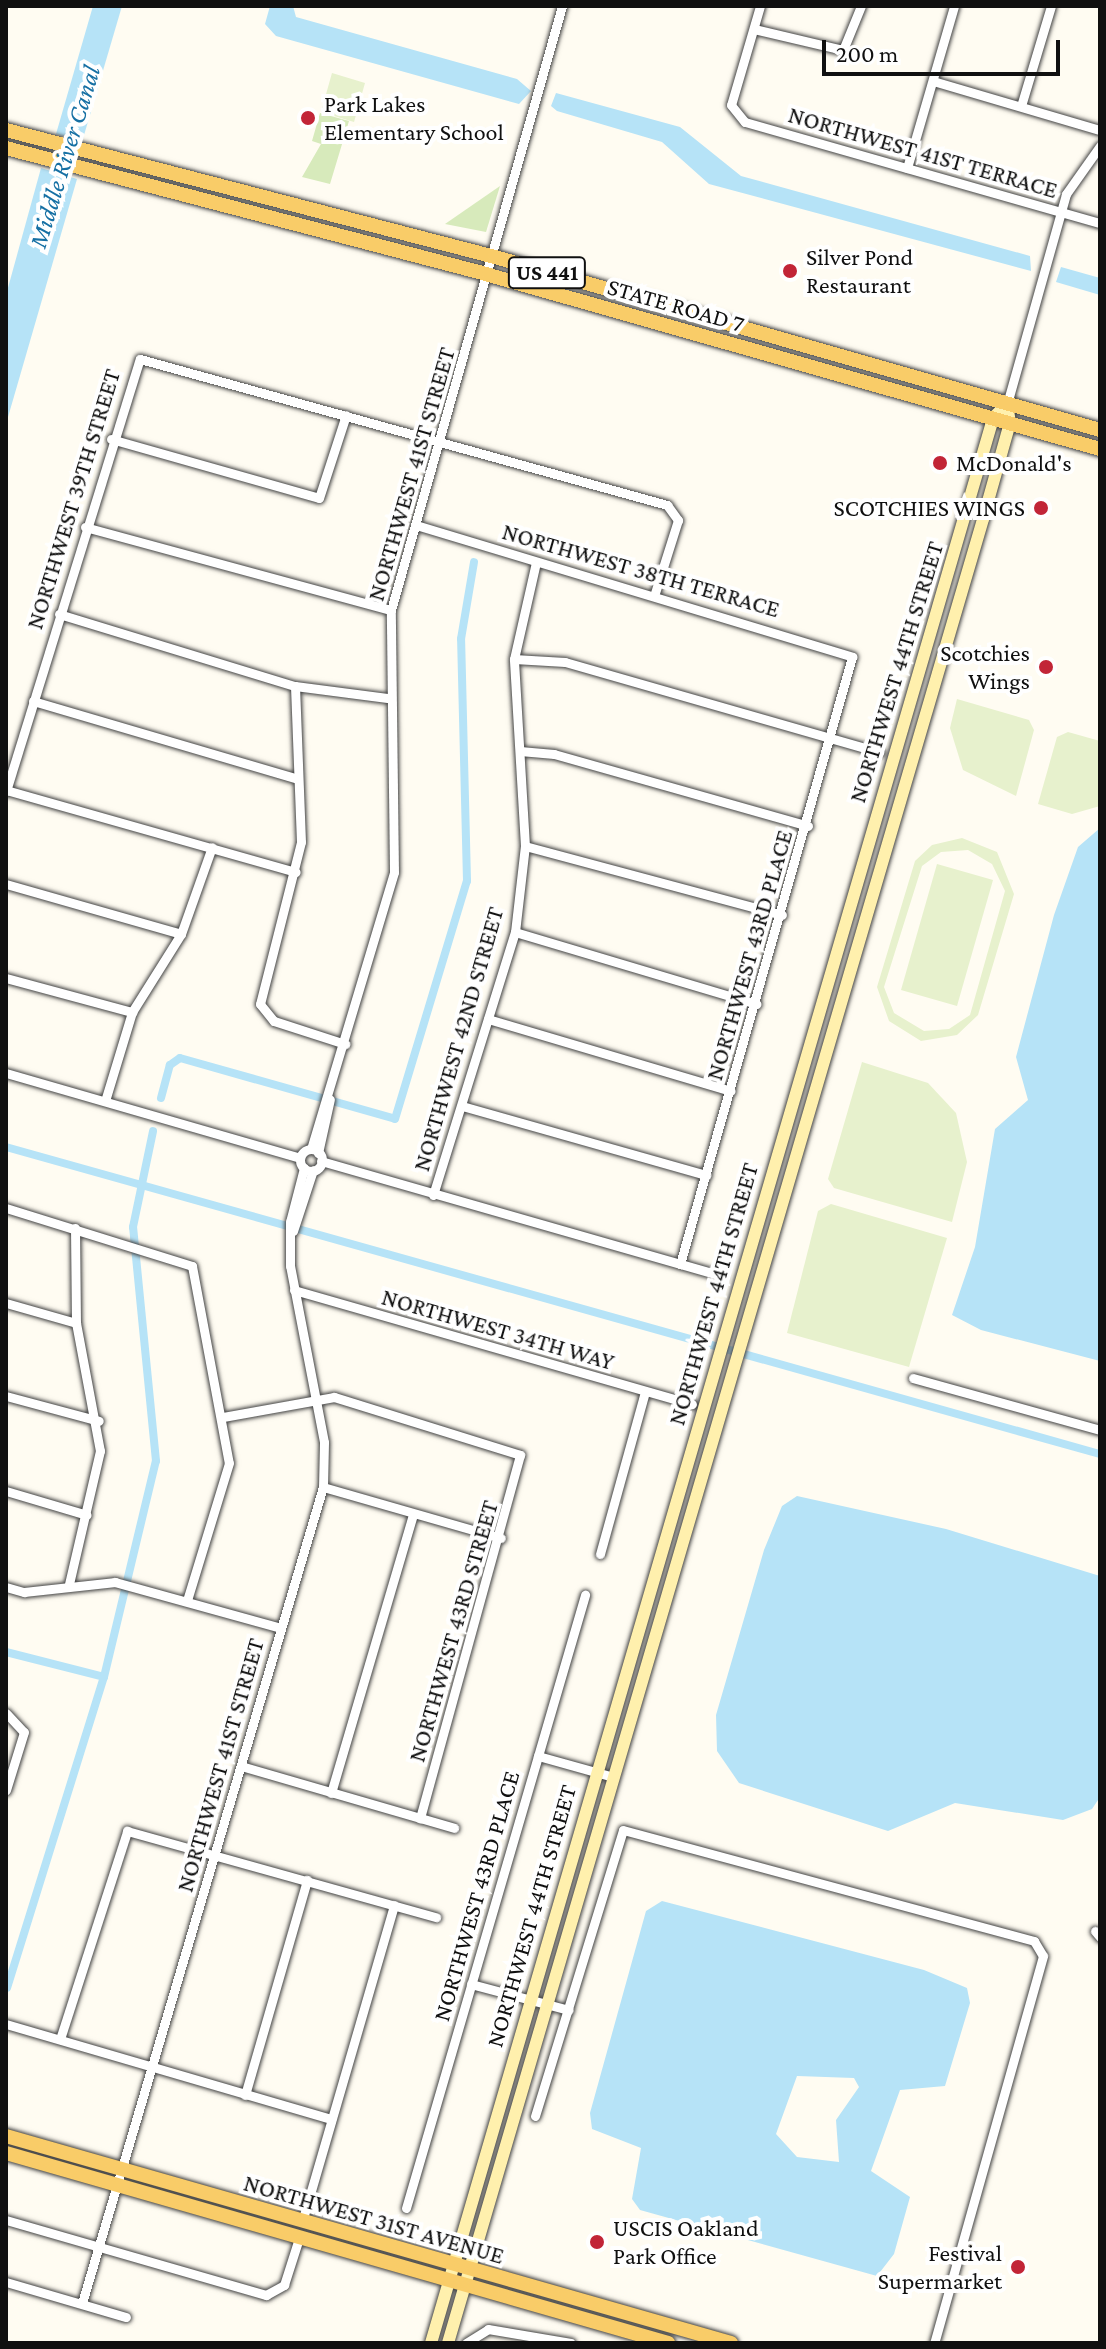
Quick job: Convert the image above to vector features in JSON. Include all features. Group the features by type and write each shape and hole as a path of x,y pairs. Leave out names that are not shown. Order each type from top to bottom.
{"main road":[{"name":"STATE ROAD 7","path":"6,130 83,153 495,257 1100,430"},
{"name":"STATE ROAD 7","path":"6,148 245,214 489,275 1100,449"},
{"path":"245,214 275,202"},
{"path":"696,334 750,331"},
{"path":"750,349 772,344 822,351"},
{"name":"NORTHWEST 31ST AVENUE","path":"6,2136 731,2343"},
{"name":"NORTHWEST 31ST AVENUE","path":"6,2153 668,2343"}],"street":[{"name":"NORTHWEST 41ST STREET","path":"317,1154 394,872 387,698 391,610 495,257 562,6"},
{"path":"760,6 754,29 843,50 861,6"},
{"path":"907,168 954,6"},
{"path":"1021,106 1051,6"},
{"name":"NORTHWEST 41ST TERRACE","path":"754,29 731,105 737,115 1100,223"},
{"path":"933,81 1100,130"},
{"path":"1007,404 1060,211 1100,146"},
{"name":"NORTHWEST 39TH STREET","path":"6,790 111,439 140,359 346,415"},
{"name":"NORTHWEST 44TH STREET","path":"431,2343 596,1772 696,1408 715,1366 993,418 1007,404"},
{"name":"NORTHWEST 44TH STREET","path":"448,2343 1010,423 1007,404"},
{"path":"111,439 319,498 346,415 442,440 676,510 655,593"},
{"name":"NORTHWEST 38TH TERRACE","path":"416,525 536,562 655,593 852,657"},
{"path":"85,527 391,610"},
{"name":"NORTHWEST 42ND STREET","path":"433,1195 515,932 525,846 514,659 536,562"},
{"path":"59,614 295,686 387,698"},
{"name":"NORTHWEST 43RD PLACE","path":"680,1264 833,738 852,657"},
{"path":"514,659 565,662 879,752"},
{"path":"295,686 298,779 296,872 262,1015 345,1044"},
{"path":"33,701 298,779"},
{"path":"520,751 554,754 808,826"},
{"path":"6,790 296,872"},
{"path":"525,846 782,915"},
{"path":"105,1101 132,1012 181,934 212,847"},
{"path":"6,884 181,934"},
{"path":"515,932 756,1004"},
{"path":"6,978 132,1012"},
{"path":"488,1019 731,1091"},
{"path":"6,1073 105,1101 306,1166"},
{"path":"462,1106 706,1175"},
{"path":"306,1166 317,1154"},
{"path":"306,1166 317,1154"},
{"path":"317,1154 433,1195 722,1276"},
{"name":"NORTHWEST 41ST STREET","path":"82,2303 323,1487 316,1395 294,1290 293,1231 306,1166"},
{"path":"6,1208 123,1240 192,1266 223,1417 229,1463 187,1600"},
{"path":"69,1584 87,1515 99,1421 76,1323 75,1228"},
{"name":"NORTHWEST 34TH WAY","path":"294,1290 696,1408"},
{"path":"6,1303 76,1323"},
{"path":"913,1378 1100,1430"},
{"path":"600,1554 645,1392"},
{"path":"223,1417 316,1395"},
{"name":"NORTHWEST 43RD STREET","path":"316,1395 520,1455 501,1538 420,1818"},
{"path":"6,1396 99,1421"},
{"path":"696,1408 718,1417"},
{"path":"323,1487 501,1538"},
{"path":"6,1491 87,1515"},
{"path":"331,1793 413,1515"},
{"path":"6,1587 24,1592 69,1584 115,1582 281,1628"},
{"name":"NORTHWEST 43RD PLACE","path":"406,2208 585,1595"},
{"path":"6,1713 21,1722 6,1790"},
{"path":"538,1756 613,1777"},
{"path":"241,1766 454,1828"},
{"path":"535,2116 569,2010 616,1839 633,1827 1027,1938 1043,1956 934,2343"},
{"path":"60,2039 127,1831 436,1917"},
{"path":"245,2095 307,1880"},
{"path":"302,2222 394,1905"},
{"path":"471,1984 569,2010"},
{"path":"6,2024 331,2119"},
{"path":"492,2126 510,2131"},
{"path":"6,2220 276,2293 299,2238"},
{"path":"6,2282 126,2317"},
{"path":"466,2343 488,2329 571,2343"}],"green space":[{"path":"332,73 365,83 354,122 321,112"},
{"path":"320,113 349,121 330,184 302,177 321,144 312,141"},
{"path":"500,186 486,232 445,224"},
{"path":"957,699 1029,720 1034,730 1016,796 963,770 950,728"},
{"path":"1068,732 1100,741 1100,806 1072,814 1038,804 1057,737"},
{"path":"962,838 997,852 1014,894 978,1015 957,1035 921,1041 889,1021 877,987 915,861 932,845","holes":["968,850 992,864 1005,891 970,1015 949,1029 924,1031 894,1013 884,987 922,866 941,852"]},
{"path":"937,864 993,880 957,1006 901,990"},
{"path":"862,1062 928,1083 956,1113 967,1162 952,1222 834,1188 828,1179"},
{"path":"831,1204 947,1238 909,1367 787,1333 818,1211"}],"water":[{"path":"93,6 122,6 82,142 56,134"},
{"path":"270,6 293,6 296,17 517,79 531,91 519,104 276,36 265,24"},
{"path":"556,93 680,127 741,176 1030,256 1031,271 709,184 662,142 557,111 551,106"},
{"path":"41,168 77,179 6,424 6,295"},
{"path":"1061,267 1100,278 1100,295 1056,282"},
{"path":"1100,828 1100,1361 981,1330 952,1315 975,1247 995,1129 1028,1100 1016,1057 1054,915 1078,847"},
{"path":"797,1496 946,1529 1100,1576 1100,1797 1092,1809 1063,1820 955,1803 888,1831 739,1783 717,1751 716,1715 764,1550 782,1506"},
{"path":"662,1901 924,1970 967,1988 970,2003 945,2086 900,2090 871,2171 910,2197 894,2254 877,2276 640,2210 632,2199 641,2148 592,2129 590,2113 646,1911","holes":["797,2076 854,2078 859,2087 836,2120 839,2162 797,2157 776,2134"]}],"waterway":[{"path":"161,1098 170,1065 180,1058 395,1119 467,881 461,639 474,562"},
{"path":"6,1652 104,1677 156,1461 133,1227 153,1131"},
{"path":"6,1147 1100,1454"},
{"path":"7,1988 104,1677"}],"place":[{"name":"Park Lakes Elementary School","path":"308,118"},
{"name":"Silver Pond Restaurant","path":"790,271"},
{"name":"McDonald's","path":"940,463"},
{"name":"SCOTCHIES WINGS","path":"1041,508"},
{"name":"Scotchies Wings","path":"1046,667"},
{"name":"USCIS Oakland Park Office","path":"597,2242"},
{"name":"Festival Supermarket","path":"1018,2267"}],"water label":[{"name":"Middle River Canal","path":"65,157"}]}
